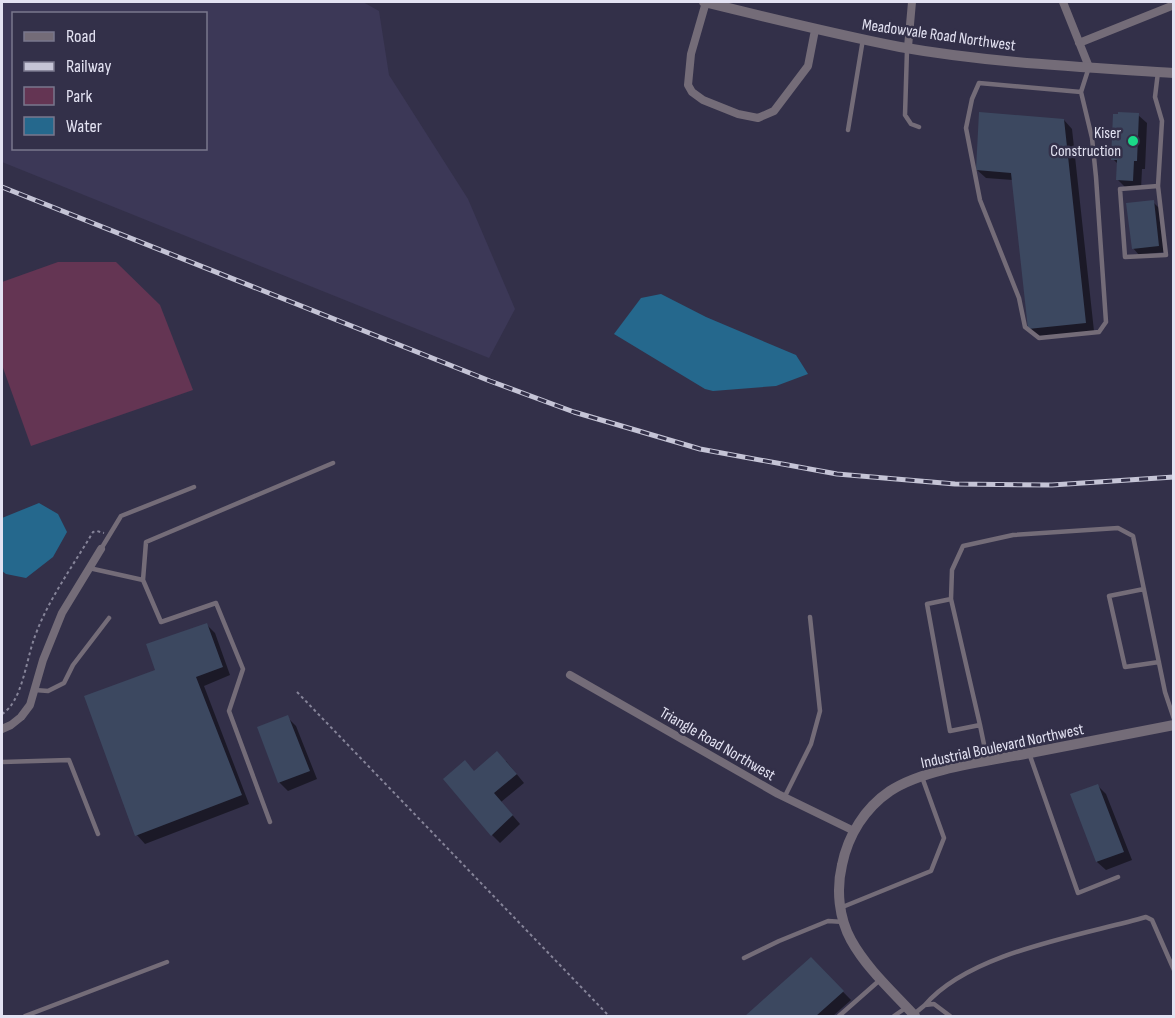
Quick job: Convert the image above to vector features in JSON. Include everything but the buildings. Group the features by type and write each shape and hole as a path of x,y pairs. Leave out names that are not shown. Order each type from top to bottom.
{"street":[{"path":"705,2 691,54 688,85 692,92 703,100 738,114 758,118 774,111 808,66 815,30"},
{"name":"Meadowvale Road Northwest","path":"705,2 815,30 908,47 1007,60 1173,73"},
{"path":"908,47 912,2"},
{"path":"1063,2 1089,67"},
{"path":"1079,43 1173,5"},
{"path":"2,729 21,717 30,705 43,660 62,614 101,549"},
{"name":"Triangle Road Northwest","path":"570,675 784,798 854,831"},
{"name":"Industrial Boulevard Northwest","path":"912,1013 858,951 840,908 840,873 848,842 865,814 876,802 905,783 922,777 987,761 1173,725"}],"lane":[{"path":"848,129 863,39"},
{"path":"908,47 905,115 911,124 919,127"},
{"path":"1081,92 979,83 972,99 966,128 980,200 1019,298 1025,327 1039,338 1099,332 1106,322 1092,138 1081,92 1089,67"},
{"path":"1158,72 1155,96 1162,121 1158,186 1166,255 1125,257 1120,189 1158,186"},
{"path":"270,822 229,711 243,669 216,603 161,622 143,580 146,542 333,463"},
{"path":"101,549 121,516 194,487"},
{"path":"987,761 951,599 952,570 963,546 1013,535 1118,528 1133,536 1173,719"},
{"path":"89,568 143,580"},
{"path":"1144,589 1109,596 1125,667 1159,662"},
{"path":"951,599 927,604 950,731 980,725"},
{"path":"784,798 811,744 820,711 810,617"},
{"path":"35,690 48,691 64,683 74,665 110,618"},
{"path":"1029,753 1078,893 1118,877"},
{"path":"2,755 3,762 69,760 98,834"},
{"path":"840,908 931,871 944,838 922,777"},
{"path":"894,1017 912,1013 925,1005 936,992 971,970 1007,956 1146,917 1152,920 1173,970"},
{"path":"744,958 828,921 844,922"},
{"path":"25,1017 167,962"},
{"path":"840,1017 881,979"},
{"path":"925,1005 938,1005 950,1017"}],"path":[{"path":"297,692 609,1017"}],"shaded area":[{"path":"2,2 363,2 379,11 389,75 468,199 515,309 489,358 2,162"}],"green space":[{"path":"58,262 116,262 160,305 193,390 31,446 2,365 2,282"}],"water":[{"path":"661,294 706,317 796,355 808,374 776,386 713,391 705,389 614,334 641,298"},
{"path":"39,503 58,514 67,532 53,557 26,578 6,574 2,571 2,518"}],"railway":[{"path":"2,187 490,381 574,412 700,449 837,474 955,484 1052,485 1174,477"}],"place":[{"name":"Kiser Construction","path":"1133,141"}]}
